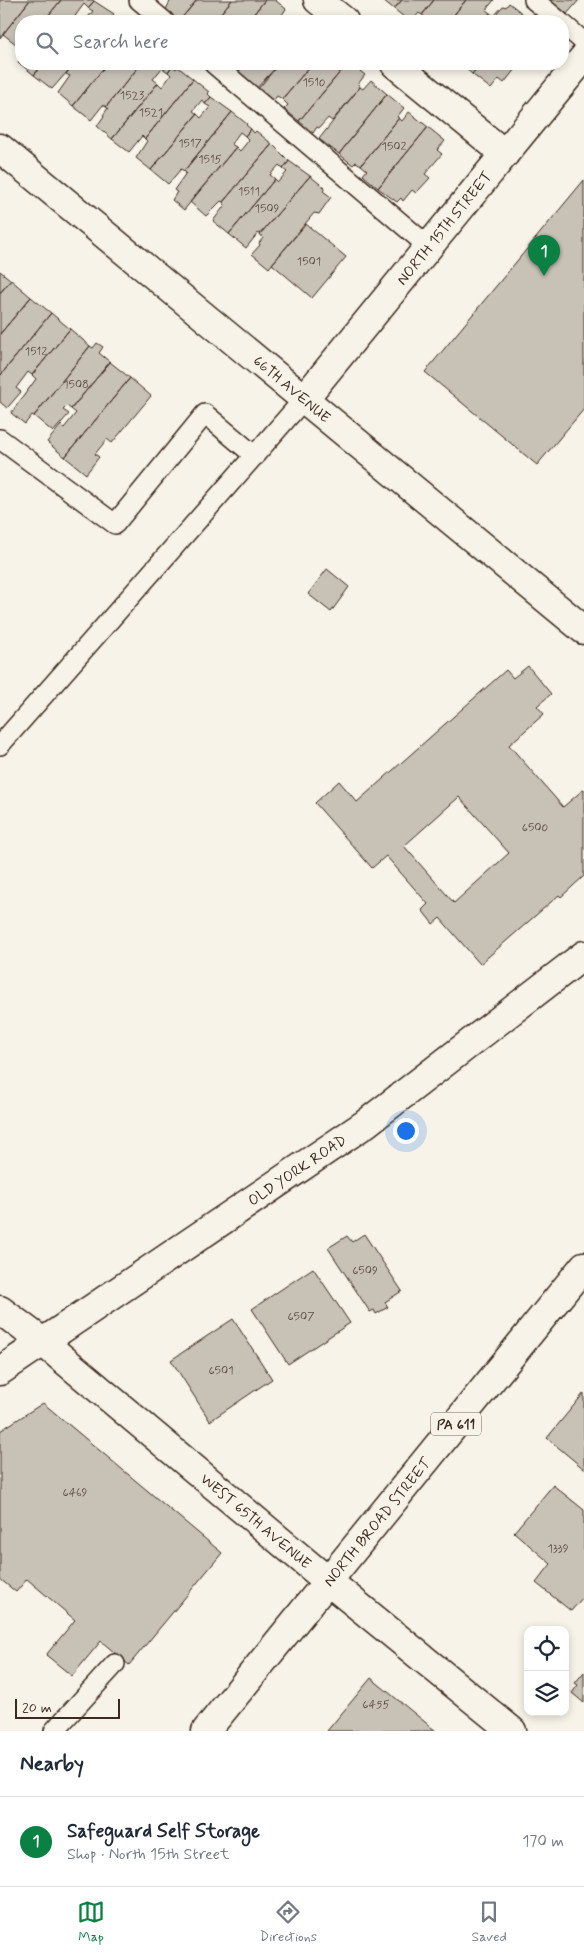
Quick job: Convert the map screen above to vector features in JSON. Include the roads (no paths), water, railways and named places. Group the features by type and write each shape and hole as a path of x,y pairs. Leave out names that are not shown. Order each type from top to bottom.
{"street":[{"path":"318,0 337,15"},
{"name":"NORTH 15TH STREET","path":"304,399 584,57"},
{"path":"403,70 505,154"},
{"name":"66TH AVENUE","path":"0,148 584,630"},
{"name":"OLD YORK ROAD","path":"0,1371 365,1124 584,955"},
{"name":"NORTH BROAD STREET","path":"206,1731 584,1266"},
{"name":"WEST 65TH AVENUE","path":"0,1310 44,1343 328,1582 512,1731"}],"lane":[{"path":"139,0 157,15"},
{"path":"534,0 552,15"},
{"path":"569,29 584,42"},
{"path":"221,70 429,247"},
{"path":"0,744 304,399"},
{"path":"0,438 114,524 205,414 255,456"},
{"path":"54,1731 115,1664"}],"place":[{"name":"Safeguard Self Storage","path":"544,276"}]}
